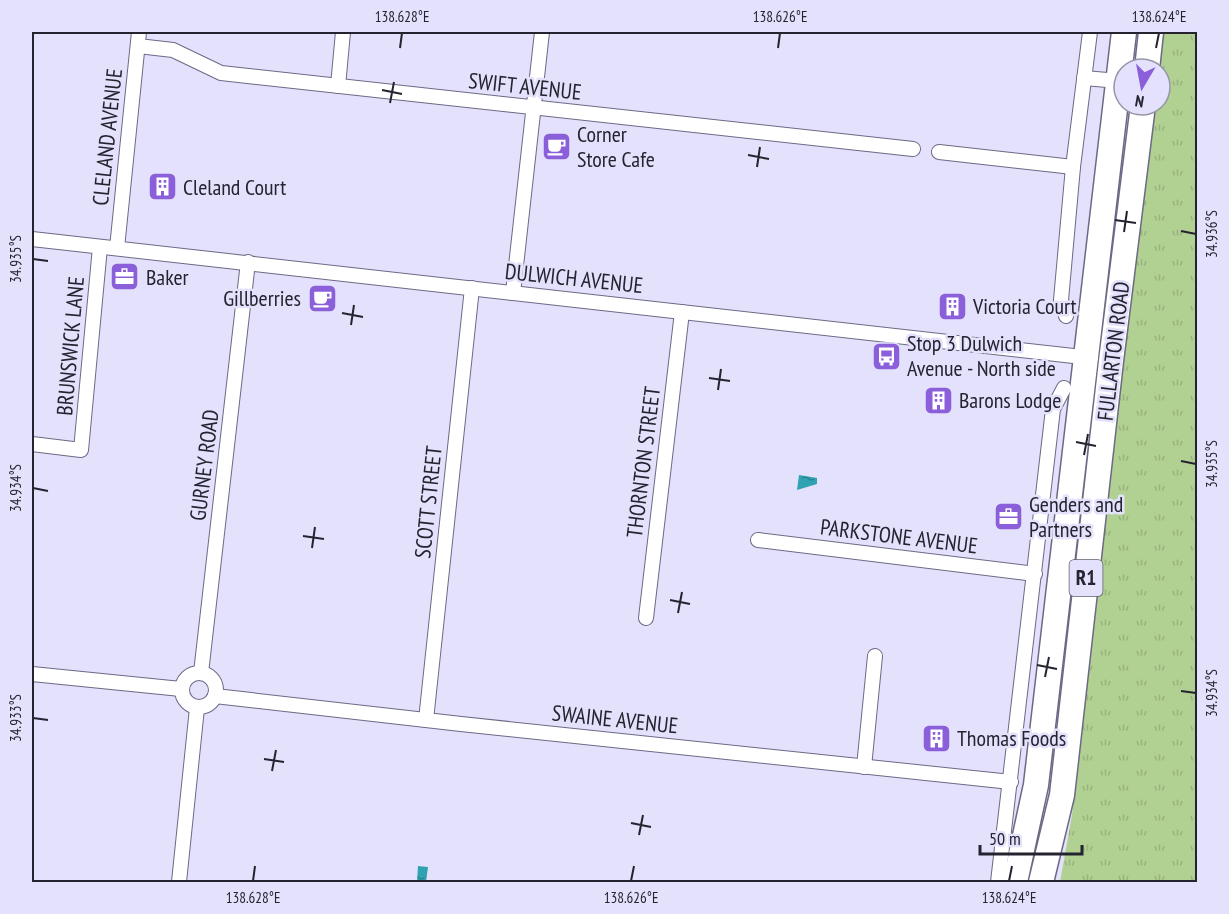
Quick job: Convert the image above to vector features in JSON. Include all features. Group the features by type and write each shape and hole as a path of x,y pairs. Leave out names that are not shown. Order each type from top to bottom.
{"highway":[{"name":"FULLARTON ROAD","path":"1122,57 1124,32"},
{"path":"1148,57 1151,32"},
{"name":"FULLARTON ROAD","path":"1015,882 1035,789 1117,117"},
{"name":"FULLARTON ROAD","path":"1041,882 1062,795 1111,361 1142,117"},
{"path":"1044,711 1071,714"}],"street":[{"path":"338,86 343,32"},
{"path":"513,293 542,32"},
{"path":"1066,316 1061,300 1073,167 1090,32"},
{"name":"SWIFT AVENUE","path":"139,39 173,50 221,74 913,149"},
{"name":"CLELAND AVENUE","path":"117,248 139,39"},
{"path":"1084,78 1112,81"},
{"path":"939,152 1073,167"},
{"name":"DULWICH AVENUE","path":"32,239 1111,361"},
{"name":"BRUNSWICK LANE","path":"32,444 81,450 100,247"},
{"name":"GURNEY ROAD","path":"201,673 248,262"},
{"name":"SCOTT STREET","path":"426,720 472,288"},
{"name":"THORNTON STREET","path":"646,618 682,312"},
{"name":"FULLARTON ROAD","path":"998,882 1053,409 1064,388"},
{"name":"PARKSTONE AVENUE","path":"758,540 1035,574"},
{"path":"864,767 876,656"},
{"path":"201,673 207,675 215,684 215,696 208,705 197,708 186,702 181,689 186,678 201,673"},
{"path":"32,674 181,689"},
{"name":"SWAINE AVENUE","path":"215,696 1011,782"},
{"path":"1020,707 1044,711"},
{"path":"179,882 197,708"}],"green space":[{"path":"1161,32 1197,32 1197,882 1060,882 1072,815 1151,117 1172,117 1172,57 1158,57"}],"water":[{"path":"799,475 817,478 817,484 797,490"},
{"path":"418,866 428,867 426,882 417,882"}],"place":[{"name":"Corner Store Cafe","path":"556,147"},
{"name":"Cleland Court","path":"162,187"},
{"name":"Baker","path":"125,277"},
{"name":"Gillberries","path":"322,298"},
{"name":"Victoria Court","path":"952,306"},
{"name":"Stop 3 Dulwich Avenue - North side","path":"886,356"},
{"name":"Barons Lodge","path":"938,400"},
{"name":"Genders and Partners","path":"1008,517"},
{"name":"Thomas Foods","path":"936,738"}]}
